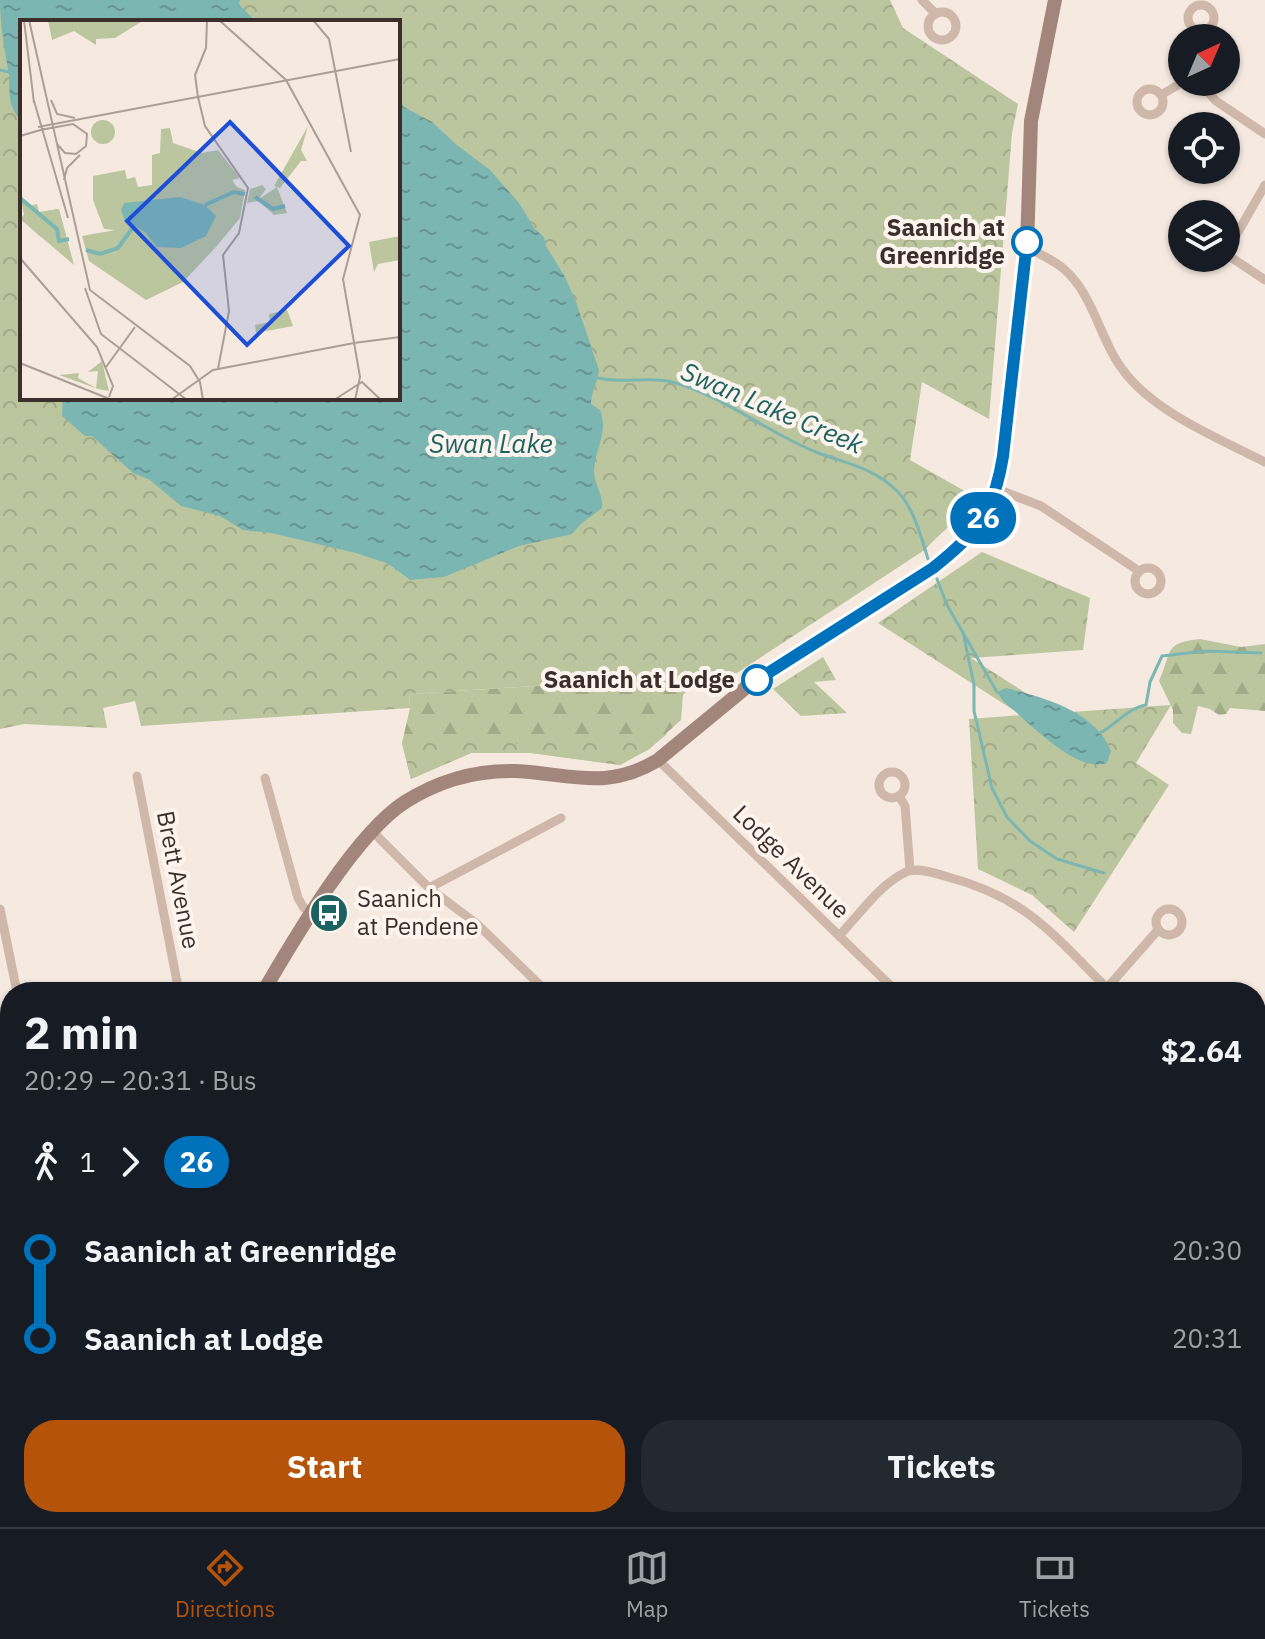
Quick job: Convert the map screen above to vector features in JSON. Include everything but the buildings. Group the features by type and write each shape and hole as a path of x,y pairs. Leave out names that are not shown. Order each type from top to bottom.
{"main road":[{"path":"269,982 313,913 373,832 404,803 469,774 517,771 602,779 629,776 658,760 749,685 906,586 945,558 973,532 997,489 1027,247 1031,121 1055,0"}],"street":[{"path":"922,0 936,14"},
{"path":"1161,95 1168,91"},
{"path":"1212,96 1265,134"},
{"path":"1240,229 1265,185"},
{"path":"1027,247 1063,268 1080,287 1116,360 1128,377 1177,416 1265,462"},
{"path":"1240,263 1265,280"},
{"path":"997,489 1041,506 1139,571"},
{"name":"Lodge Avenue","path":"658,760 887,982"},
{"name":"Brett Avenue","path":"137,776 177,982"},
{"path":"265,778 298,898 304,908 313,913"},
{"path":"899,796 905,806 910,870"},
{"path":"429,888 561,818"},
{"path":"373,832 429,888 477,924 537,982"},
{"path":"839,936 894,879 910,870 936,873 1005,897 1044,925 1101,982"},
{"path":"0,909 15,982"},
{"path":"1116,982 1158,930"}],"green space":[{"path":"0,0 890,0 903,28 1018,104 1012,133 989,419 922,382 910,460 970,494 949,526 923,551 737,673 409,694 410,708 141,726 135,701 103,708 107,728 24,724 0,729"},
{"path":"982,552 1090,598 1083,650 971,658 1057,713 1171,705 1136,763 1169,785 1074,932 1032,895 978,869 969,719 1021,715 878,623"},
{"path":"1200,639 1241,647 1265,644 1265,711 1230,708 1226,714 1219,715 1198,706 1191,734 1182,733 1173,723 1173,710 1159,681 1174,646"},
{"path":"823,657 836,680 814,682 847,713 801,716 773,689"},
{"path":"705,675 683,695 681,720 649,749 620,765 531,753 471,753 411,779 402,743 410,708 409,694"},
{"path":"667,734 649,749 620,765 531,753 471,753 411,779 402,743 515,735 516,744"}],"water":[{"path":"0,0 240,0 239,4 254,20 20,20 20,120 11,102"},
{"name":"Swan Lake","path":"400,102 432,122 490,170 544,237 546,246 565,277 599,370 591,404 600,410 603,426 594,471 602,508 572,534 519,546 444,577 410,580 389,564 356,553 271,533 243,530 220,516 181,506 150,480 133,473 92,436 85,436 62,416 63,400 400,400"},
{"path":"1006,688 1037,696 1081,716 1103,737 1111,751 1107,763 1081,761 1052,743 1003,701 997,692"}],"waterway":[{"name":"Swan Lake Creek","path":"0,70 9,72"},
{"name":"Swan Lake Creek","path":"598,378 663,380 691,388 798,444 879,477 898,492 908,506 928,559"},
{"name":"Swan Lake Creek","path":"937,579 947,605 997,692"},
{"path":"963,632 974,685 974,711 992,788 1007,817 1030,841 1057,859 1104,873"},
{"name":"Swan Lake Creek","path":"1100,733 1134,709 1146,705 1150,682 1162,656 1206,651 1261,653"}],"bus line":[{"name":"26","path":"757,680 933,568 973,532 984,517 997,489 1003,456 1027,242"}],"place":[{"name":"Saanich at Greenridge","path":"1027,242"},
{"name":"Saanich at Lodge","path":"757,680"},
{"name":"Saanich at Pendene","path":"329,913"}]}
